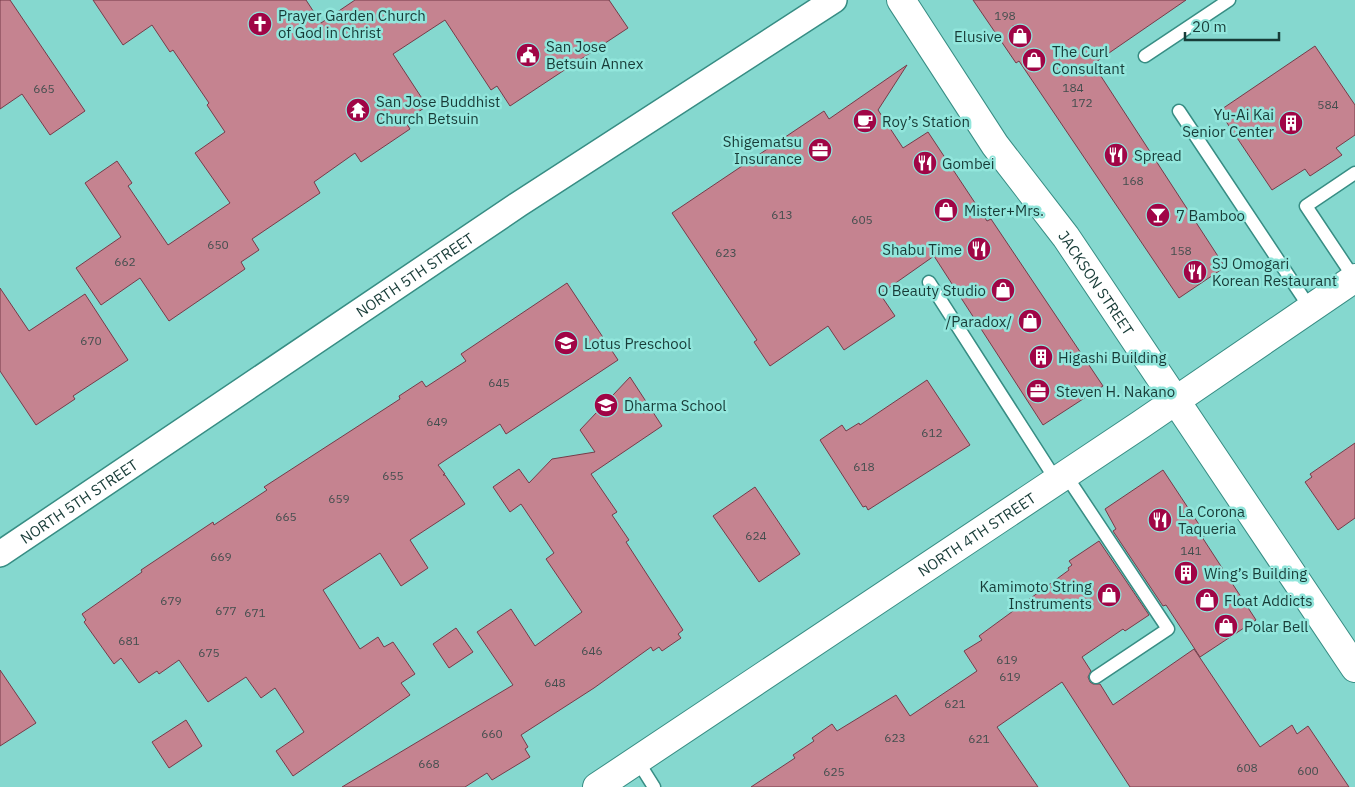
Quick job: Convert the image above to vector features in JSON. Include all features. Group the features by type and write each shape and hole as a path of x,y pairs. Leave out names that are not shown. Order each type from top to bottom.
{"main road":[{"name":"JACKSON STREET","path":"901,0 995,145 1066,237 1355,668"},
{"name":"NORTH 4TH STREET","path":"597,787 1061,477 1354,278"}],"street":[{"name":"NORTH 5TH STREET","path":"0,554 519,204 834,0"}],"lane":[{"path":"1145,56 1229,0"},
{"path":"1179,111 1310,308"},
{"path":"1354,278 1306,206 1355,173"},
{"path":"930,282 1061,477 1168,629 1096,677"},
{"path":"637,760 654,787"}],"building":[{"path":"0,0 10,0 85,111 50,135 22,94 0,109"},
{"path":"93,0 306,0 321,23 355,0 609,0 628,28 510,106 497,86 491,90 445,20 393,54 427,106 405,121 410,129 361,162 355,153 314,182 320,193 252,239 259,250 241,262 245,269 169,321 140,278 101,305 76,268 121,237 85,183 117,161 132,183 128,186 168,245 230,203 195,153 225,132 207,105 209,103 173,50 170,52 152,25 123,45"},
{"path":"973,0 1186,0 1093,64 1225,267 1179,298 1019,61 1016,63"},
{"name":"Yu-Ai Kai Senior Center","path":"1315,46 1355,105 1355,135 1336,148 1342,155 1310,176 1305,169 1272,190 1219,111"},
{"path":"907,65 878,110 903,148 928,132 987,221 991,219 1103,386 1043,425 934,256 880,294 895,316 844,350 828,326 770,366 754,342 757,340 672,213 824,111 829,119"},
{"path":"567,283 618,360 506,434 500,424 438,465 445,474 443,475 445,475 465,504 410,540 428,568 401,586 380,553 323,590 360,649 378,637 384,647 393,642 415,674 401,683 410,695 293,776 276,751 304,732 275,688 261,698 246,677 208,702 179,660 159,674 157,671 139,683 121,658 114,664 84,622 86,620 82,614 142,572 141,570 213,522 214,525 267,490 264,487 400,399 399,396 422,381 426,387 466,361 461,354"},
{"path":"0,288 29,331 85,294 128,360 73,396 75,399 36,425 0,371"},
{"path":"630,377 662,426 591,474 617,512 612,515 629,540 626,542 683,630 678,634 681,638 662,651 659,647 653,651 651,647 594,688 521,735 528,747 525,749 530,757 492,780 487,773 465,787 342,787 513,685 477,632 511,609 535,646 582,612 546,559 554,553 521,504 510,512 493,487 519,469 529,483 552,459 595,452 580,430"},
{"path":"927,380 970,445 868,510 866,506 863,507 820,440 842,425 846,431 859,423 860,425"},
{"path":"1355,443 1355,518 1338,530 1305,482 1312,477 1310,474"},
{"path":"1163,470 1206,535 1202,537 1256,620 1200,657 1166,605 1163,606 1113,531 1116,529 1105,509"},
{"path":"755,487 800,554 759,582 713,516"},
{"path":"1099,541 1149,615 1125,631 1123,629 1082,657 1091,671 1088,677 1090,682 1100,684 1113,705 1194,649 1260,747 1292,725 1297,734 1308,726 1349,787 1130,787 1062,682 997,727 1038,787 751,787 795,758 793,755 814,741 812,738 832,724 837,731 896,695 910,716 977,671 964,651 982,640 979,636 1069,570 1068,568 1072,565 1069,561"},
{"path":"456,628 473,652 449,668 433,644"},
{"path":"0,670 36,723 0,746"},
{"path":"186,720 202,746 169,768 152,742"}],"place":[{"name":"Prayer Garden Church of God in Christ","path":"260,24"},
{"name":"Elusive","path":"1020,36"},
{"name":"San Jose Betsuin Annex","path":"528,55"},
{"name":"The Curl Consultant","path":"1034,60"},
{"name":"San Jose Buddhist Church Betsuin","path":"358,110"},
{"name":"Roy’s Station","path":"865,121"},
{"name":"Yu-Ai Kai Senior Center","path":"1291,123"},
{"name":"Shigematsu Insurance","path":"820,150"},
{"name":"Spread","path":"1116,155"},
{"name":"Gombei","path":"925,163"},
{"name":"Mister+Mrs.","path":"946,210"},
{"name":"7 Bamboo","path":"1158,215"},
{"name":"Shabu Time","path":"979,249"},
{"name":"SJ Omogari Korean Restaurant","path":"1195,272"},
{"name":"O Beauty Studio","path":"1003,290"},
{"name":"/Paradox/","path":"1030,321"},
{"name":"Lotus Preschool","path":"566,343"},
{"name":"Higashi Building","path":"1041,357"},
{"name":"Steven H. Nakano","path":"1038,391"},
{"name":"Dharma School","path":"606,405"},
{"name":"La Corona Taqueria","path":"1160,520"},
{"name":"Wing’s Building","path":"1186,573"},
{"name":"Kamimoto String Instruments","path":"1109,595"},
{"name":"Float Addicts","path":"1207,600"},
{"name":"Polar Bell","path":"1226,626"}]}
